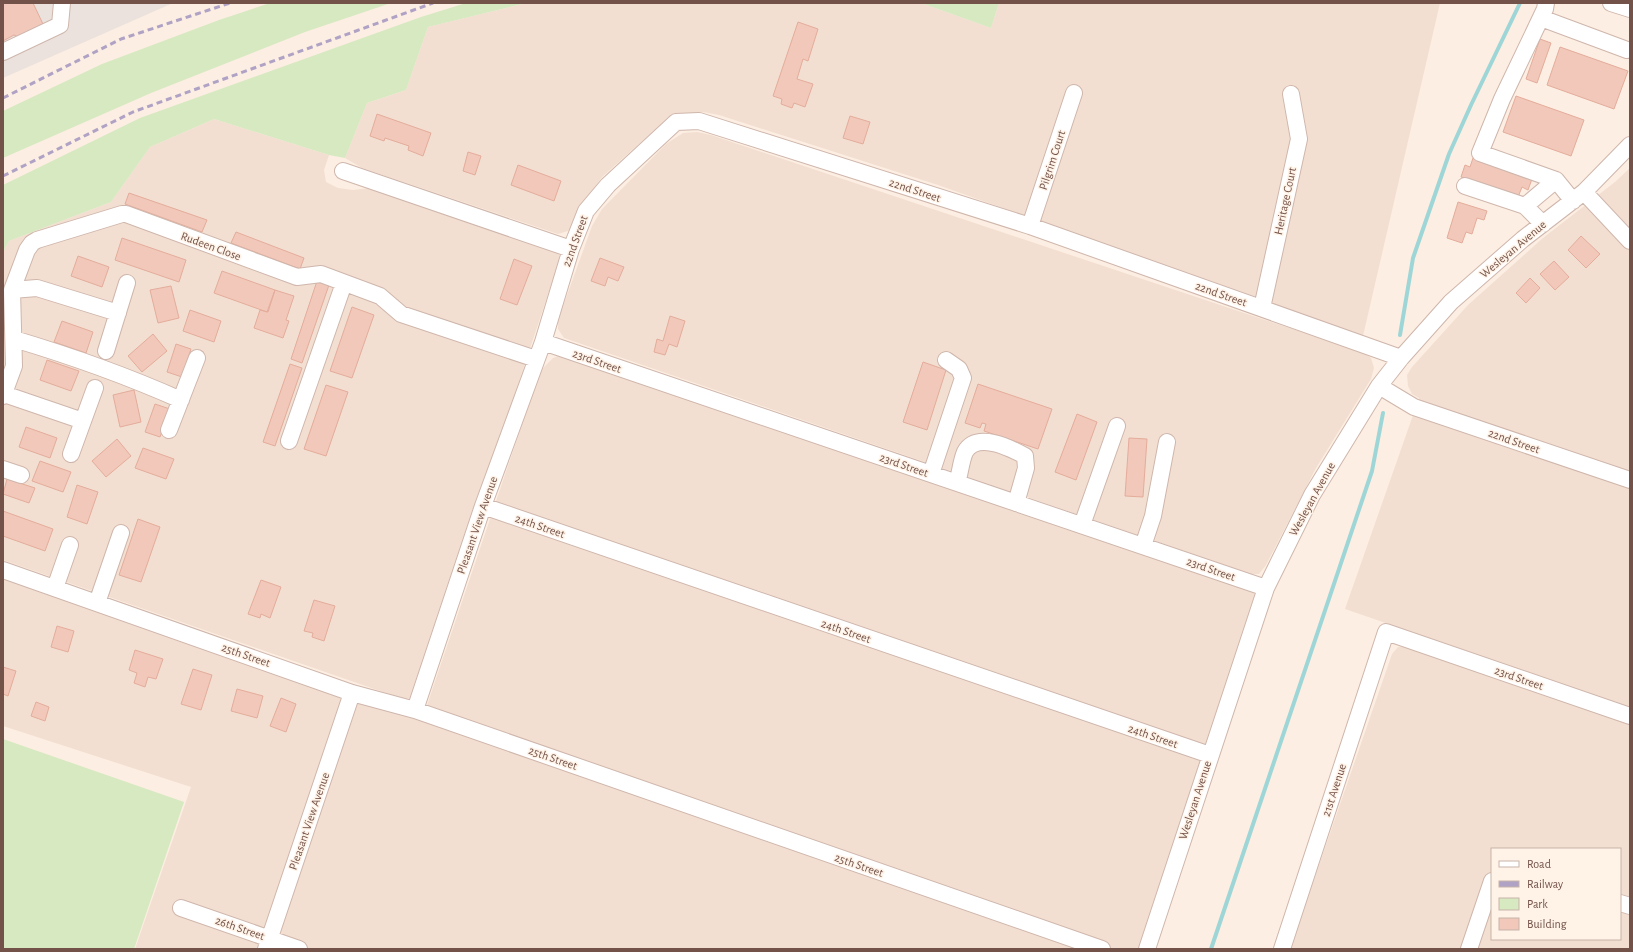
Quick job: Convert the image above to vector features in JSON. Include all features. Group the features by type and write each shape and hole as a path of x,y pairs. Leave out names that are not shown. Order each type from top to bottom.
{"street":[{"path":"3,52 60,25 62,3"},
{"path":"1611,3 1630,9"},
{"path":"1627,50 1543,10 1502,99 1480,152 1556,180 1579,196 1630,242"},
{"name":"Pilgrim Court","path":"1030,226 1074,94"},
{"name":"Heritage Court","path":"1262,308 1299,139 1291,94"},
{"name":"22nd Street","path":"543,342 571,249 586,210 608,185 676,122 700,121 1030,226 1401,358"},
{"name":"Wesleyan Avenue","path":"1147,949 1266,588 1312,495 1379,386 1401,358 1451,302 1523,239 1579,196 1630,145"},
{"path":"342,171 571,249"},
{"path":"1525,206 1556,180"},
{"path":"1465,186 1525,206 1543,224"},
{"name":"Rudeen Close","path":"3,395 14,366 12,290 27,250 32,243 122,214 126,214 296,277 321,274 380,296 401,314 536,360"},
{"path":"106,351 128,283"},
{"path":"289,441 344,283"},
{"path":"12,290 37,288 118,313"},
{"path":"14,339 51,350 123,376 181,400"},
{"name":"Pleasant View Avenue","path":"415,710 483,506 543,342"},
{"name":"23rd Street","path":"543,342 1266,588"},
{"path":"169,430 197,358"},
{"path":"931,474 963,378 960,369 946,360"},
{"name":"22nd Street","path":"1379,386 1414,407 1630,480"},
{"path":"72,454 95,388"},
{"path":"3,395 83,421"},
{"path":"1082,525 1117,426"},
{"path":"957,483 965,452 972,444 983,442 1010,448 1025,456 1026,468 1016,503"},
{"path":"1143,546 1153,516 1167,442"},
{"path":"3,469 22,476"},
{"name":"24th Street","path":"483,506 1210,756"},
{"path":"97,603 121,533"},
{"path":"55,588 70,545"},
{"name":"25th Street","path":"3,570 352,693 415,710 1102,949"},
{"name":"23rd Street","path":"1386,632 1630,716"},
{"name":"21st Avenue","path":"1282,949 1386,632"},
{"name":"Pleasant View Avenue","path":"268,944 352,693"},
{"path":"1469,949 1491,884"},
{"name":"26th Street","path":"181,908 268,944 299,949"}],"shaded area":[{"path":"3,3 173,3 3,78"},
{"path":"526,3 921,3 991,28 999,3 1440,3 1363,336 938,185 719,115 703,112 670,116 602,177 588,197 574,224 568,231 558,234 362,168 345,158 367,103 406,90 428,27"},
{"path":"214,119 329,155 324,170 326,182 338,188 353,190 370,188 424,208 558,252 560,258 417,690 412,698 403,699 3,560 3,252 9,241 111,202 150,147"},
{"path":"697,132 711,135 1364,353 1371,358 1374,368 1371,379 1316,468 1266,565 1259,574 1251,574 564,338 558,329 558,320 592,226 602,209 666,144 683,133"},
{"path":"1630,168 1630,707 1345,609 1419,398 1412,394 1408,386 1407,375 1412,367 1468,305 1543,238 1615,182"},
{"path":"561,355 1256,592 1257,598 1141,949 135,949 191,787 3,726 3,579 368,706 422,720 540,371 553,358"},
{"path":"1406,646 1630,723 1630,949 1290,949 1392,654 1398,647"}],"green space":[{"path":"270,3 391,3 305,32 151,93 3,158 3,111 102,64 219,20"},
{"path":"466,3 526,3 428,27 406,90 367,103 345,158 329,155 214,119 150,147 111,202 9,241 3,252 3,185 140,118 421,17"},
{"path":"921,3 999,3 991,28"},
{"path":"3,739 184,802 134,949 3,949"}],"building":[{"path":"3,3 33,3 43,24 18,37 14,35 3,41"},
{"path":"798,22 818,29 808,61 803,59 797,79 813,84 805,107 794,103 792,108 781,104 782,99 773,96"},
{"path":"1540,39 1551,43 1537,83 1526,79"},
{"path":"1560,47 1628,71 1614,109 1547,85"},
{"path":"1516,96 1584,120 1571,156 1503,132"},
{"path":"377,114 431,133 423,156 408,150 409,146 385,138 384,141 370,136"},
{"path":"850,116 870,122 863,144 843,138"},
{"path":"468,152 481,156 475,175 463,171"},
{"path":"1473,158 1532,179 1528,190 1522,187 1518,197 1461,177 1465,165 1470,167"},
{"path":"518,165 561,181 554,201 511,185"},
{"path":"129,193 207,220 202,232 125,204"},
{"path":"1458,202 1487,211 1484,220 1477,218 1472,234 1466,232 1462,243 1447,238"},
{"path":"236,232 304,258 300,269 231,243"},
{"path":"1581,236 1600,254 1586,268 1568,250"},
{"path":"122,238 186,260 179,282 115,260"},
{"path":"78,256 109,267 102,287 71,276"},
{"path":"600,258 624,267 618,281 608,277 605,286 591,281"},
{"path":"514,259 532,266 517,305 500,299"},
{"path":"1554,261 1569,277 1555,290 1540,274"},
{"path":"222,271 275,290 267,312 214,293"},
{"path":"1530,278 1540,288 1526,303 1516,293"},
{"path":"317,281 329,285 302,363 291,359"},
{"path":"171,286 179,318 158,323 150,290"},
{"path":"275,290 294,296 286,320 289,321 283,338 254,328 260,310 268,312"},
{"path":"352,307 374,315 352,378 330,371"},
{"path":"190,310 221,321 214,342 183,331"},
{"path":"670,316 685,321 677,347 669,344 665,355 654,352 657,339 663,341"},
{"path":"62,321 93,332 86,353 54,342"},
{"path":"153,334 167,351 142,372 128,356"},
{"path":"176,344 191,349 182,377 167,372"},
{"path":"47,360 79,371 71,391 40,380"},
{"path":"923,362 946,370 927,430 903,422"},
{"path":"290,364 302,368 275,446 263,442"},
{"path":"978,384 1052,409 1038,449 984,431 986,424 982,423 980,428 965,423"},
{"path":"326,385 348,392 326,456 304,449"},
{"path":"134,390 141,422 120,427 113,395"},
{"path":"155,404 170,409 160,437 145,432"},
{"path":"1077,414 1097,422 1076,480 1055,472"},
{"path":"26,427 57,438 50,458 19,447"},
{"path":"1129,438 1147,439 1143,497 1125,496"},
{"path":"117,439 131,456 106,477 92,461"},
{"path":"143,448 174,459 166,479 135,468"},
{"path":"40,461 71,472 63,492 32,481"},
{"path":"7,479 35,488 29,503 3,494"},
{"path":"77,485 98,492 87,524 67,517"},
{"path":"3,511 53,529 45,551 3,536"},
{"path":"138,519 160,527 141,582 119,575"},
{"path":"261,580 281,587 270,618 261,614 260,618 248,614"},
{"path":"314,600 335,606 324,641 312,637 313,633 304,631"},
{"path":"57,626 74,631 68,652 51,647"},
{"path":"135,650 163,659 156,679 148,677 145,687 134,683 137,673 129,670"},
{"path":"3,667 16,671 8,696 3,694"},
{"path":"193,669 212,675 201,710 181,704"},
{"path":"237,689 263,696 257,718 231,711"},
{"path":"281,698 296,704 286,732 270,726"},
{"path":"36,702 49,707 45,721 31,716"}],"waterway":[{"path":"1400,335 1413,258 1449,154 1520,3"},
{"path":"1211,949 1372,471 1383,413"}],"railway":[{"path":"3,98 121,39 230,3"},
{"path":"3,176 133,112 433,3"}]}
